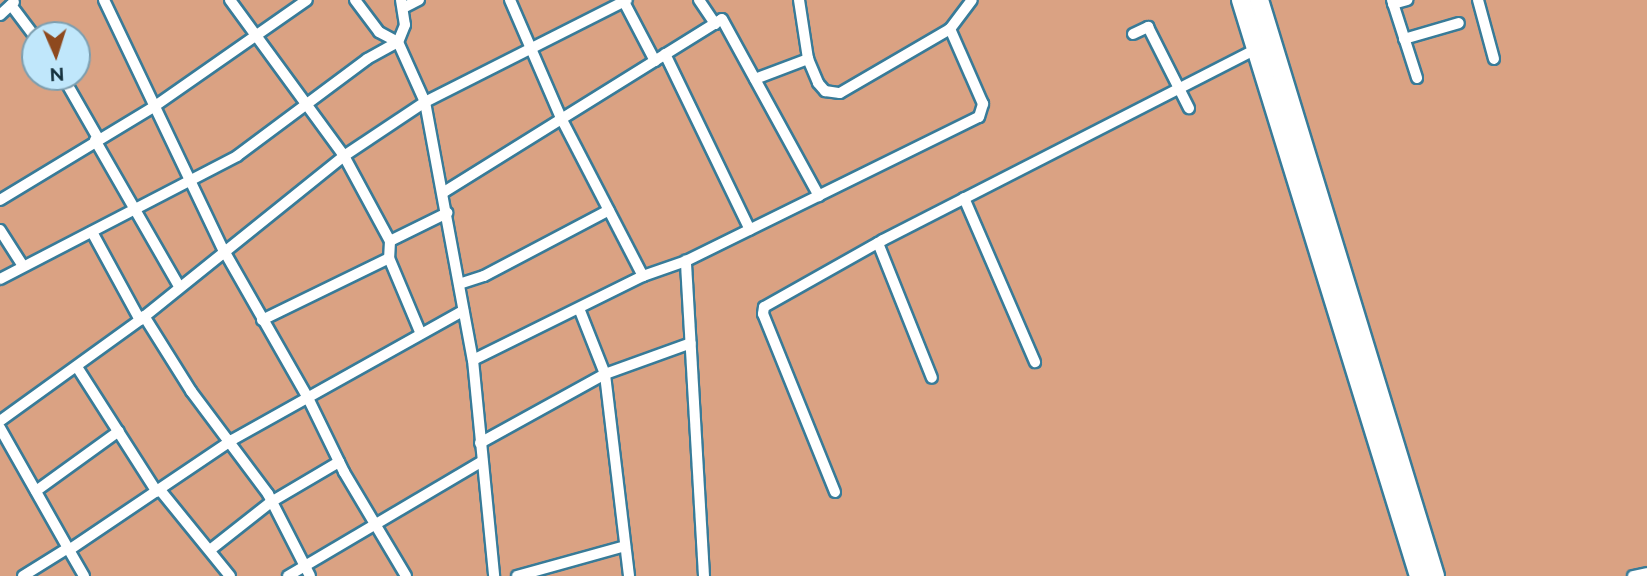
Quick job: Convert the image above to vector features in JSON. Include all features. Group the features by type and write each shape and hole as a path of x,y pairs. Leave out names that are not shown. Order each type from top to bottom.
{"main road":[{"path":"1241,0 1419,576"},
{"path":"1259,0 1435,576"}],"street":[{"path":"104,0 222,249 307,396 339,462 406,576"},
{"path":"230,0 344,156 390,242 389,258 421,334"},
{"path":"0,200 155,106 307,0"},
{"path":"355,0 379,32 398,42 425,102 444,192 473,360 494,576"},
{"path":"0,279 134,212 237,156 306,104 398,42 405,25 402,4 419,0"},
{"path":"510,0 561,118 643,276"},
{"path":"0,421 142,318 222,249 344,156 425,102 528,46 624,0 655,61"},
{"path":"699,0 715,24"},
{"path":"799,0 808,59 825,92 840,93 950,29 971,0"},
{"path":"1406,0 1392,2 1417,78"},
{"path":"1478,0 1494,59"},
{"path":"0,15 13,2 25,21"},
{"path":"444,192 722,19 819,196"},
{"path":"1404,38 1459,23"},
{"path":"1132,34 1148,27 1189,108"},
{"path":"473,360 580,311 643,276 686,261 979,117 983,104 950,29"},
{"path":"835,492 763,314 764,307 964,198 1256,50"},
{"path":"665,54 750,230"},
{"path":"755,79 808,59"},
{"path":"71,91 134,212 179,286"},
{"path":"964,198 1035,362"},
{"path":"459,284 484,276 609,210"},
{"path":"390,242 447,213"},
{"path":"0,230 23,266"},
{"path":"92,232 142,318 191,391 232,440 271,502 307,571"},
{"path":"878,243 932,378"},
{"path":"262,320 389,258"},
{"path":"686,261 704,576"},
{"path":"23,576 69,549 232,440 463,311"},
{"path":"580,311 605,374 629,576"},
{"path":"480,443 605,374 691,343"},
{"path":"77,367 158,491 230,576"},
{"path":"0,428 84,576"},
{"path":"36,491 120,431"},
{"path":"209,550 271,502 339,462"},
{"path":"288,576 307,571 375,525 481,462"},
{"path":"517,576 625,546"},
{"path":"1633,576 1647,573"}],"shaded area":[{"path":"0,0 1647,0 1647,576 0,576"}]}
